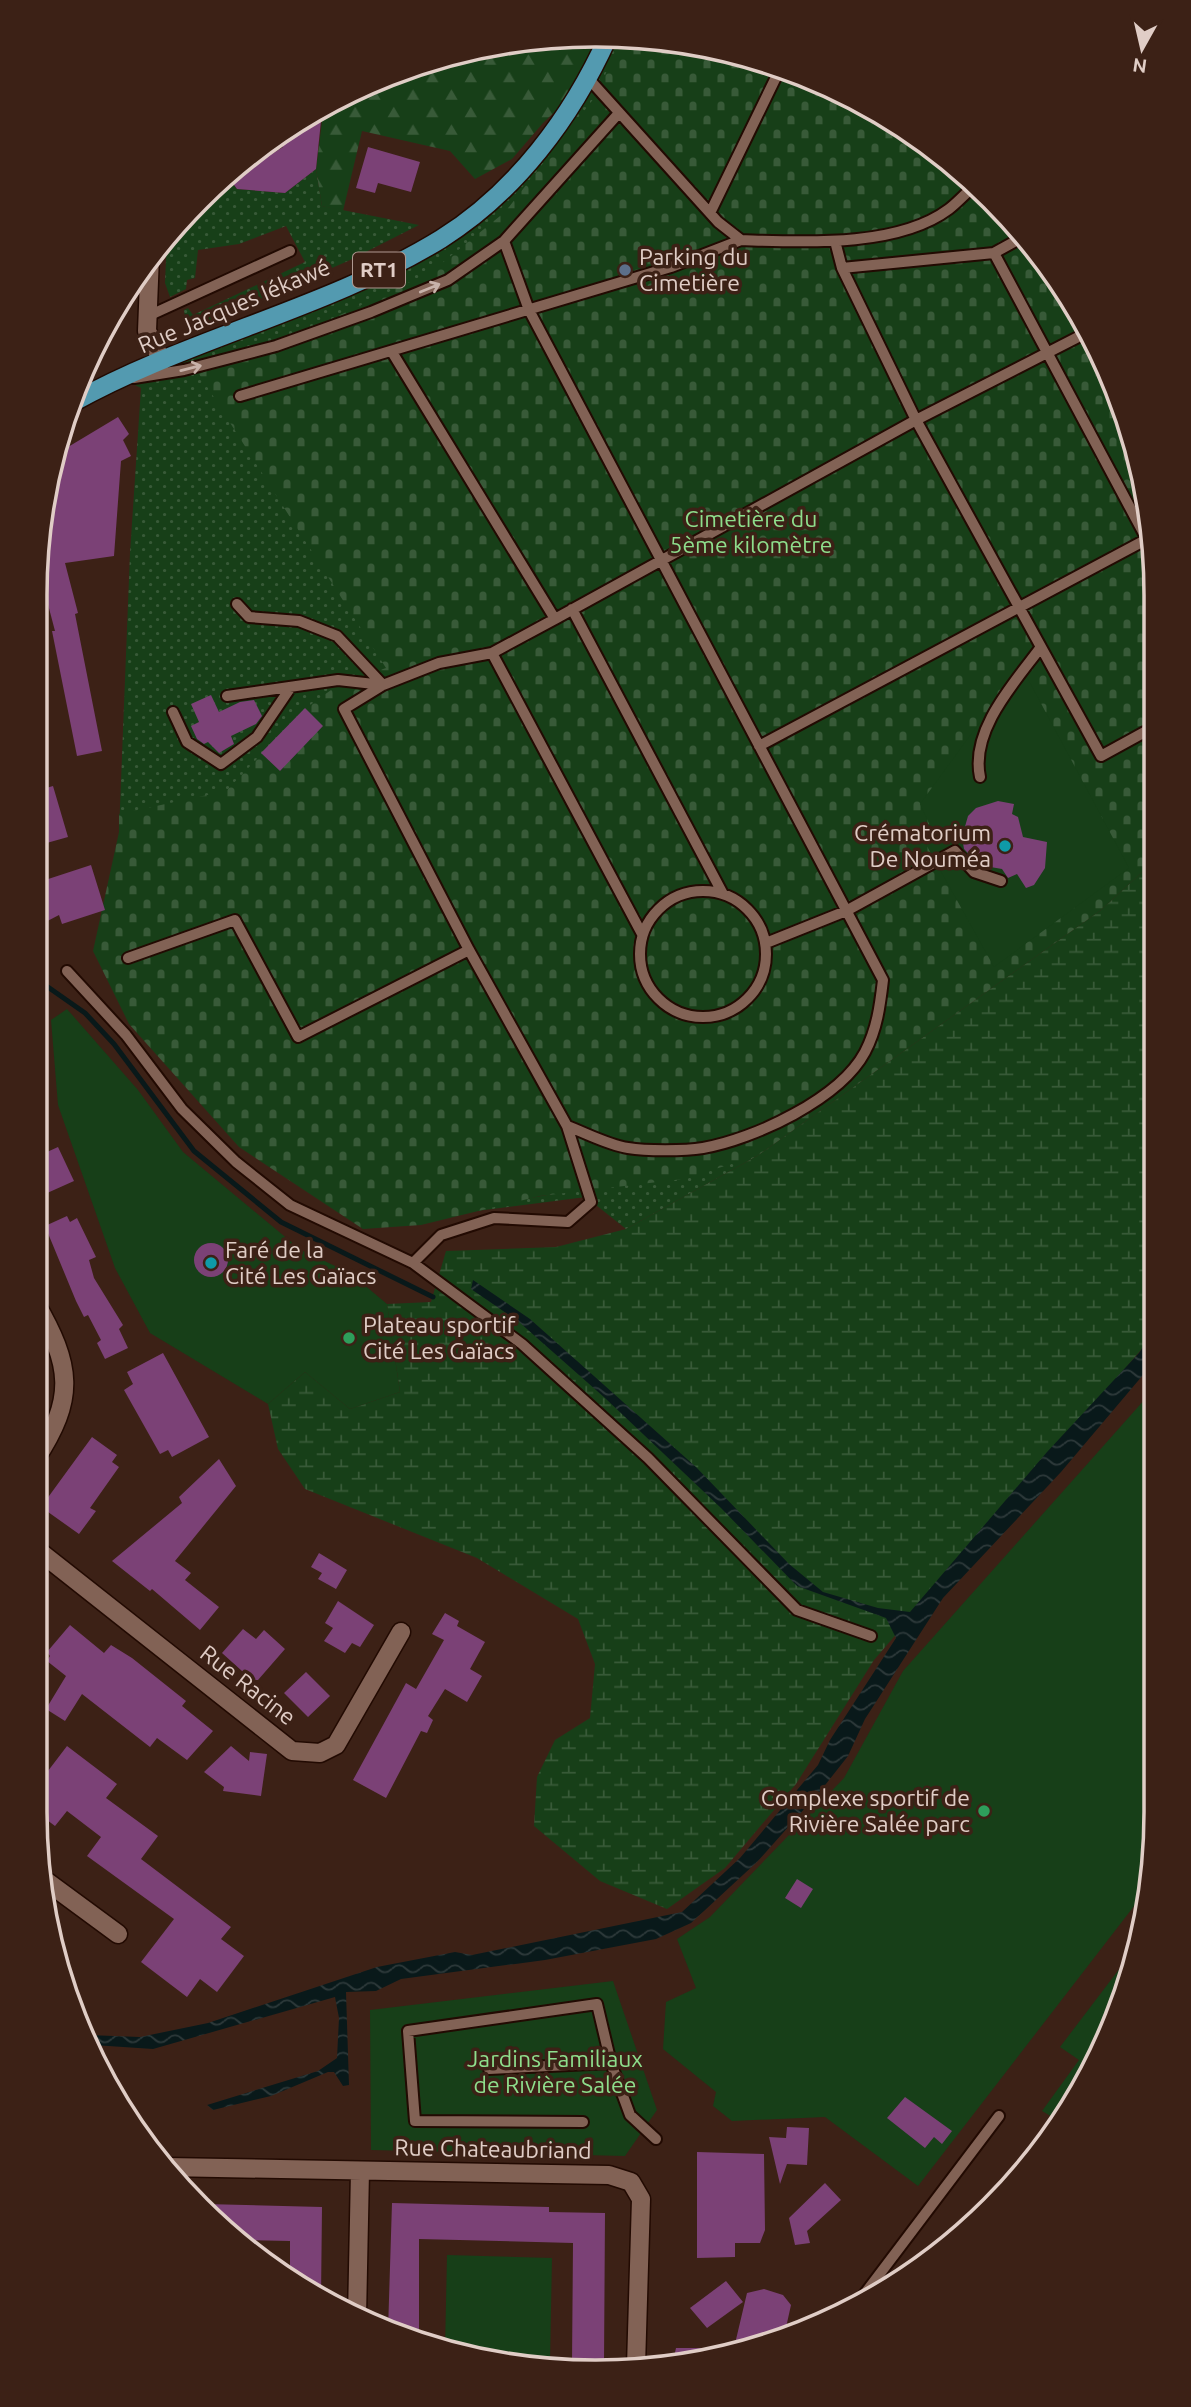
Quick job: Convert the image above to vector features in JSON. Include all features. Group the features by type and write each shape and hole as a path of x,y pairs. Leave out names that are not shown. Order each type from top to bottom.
{"main road":[{"name":"Rue Jacques Iékawé","path":"84,398 162,361 370,275 442,239 516,176 552,135 589,79 603,47"}],"street":[{"path":"148,279 147,331 162,361"},
{"path":"47,1327 59,1353 65,1385 63,1407 47,1437"},
{"name":"Rue Racine","path":"47,1557 292,1751 320,1753 336,1745 401,1632"},
{"path":"52,1886 118,1934"},
{"name":"Rue Chateaubriand","path":"178,2167 609,2175 631,2182 640,2199 636,2358"},
{"path":"357,2305 360,2171"}],"lane":[{"path":"710,213 776,78"},
{"path":"589,79 710,213 741,240"},
{"path":"124,380 184,370 276,346 448,281 504,241 619,113"},
{"path":"240,396 671,267 741,240 835,241 892,234 947,211 967,193"},
{"path":"504,241 529,310 883,980 878,1023 864,1054 839,1086 761,1130 702,1148 627,1148 567,1126"},
{"path":"835,241 842,268 916,421 1101,756 1144,732"},
{"path":"842,268 994,254 1014,242"},
{"path":"146,317 290,251"},
{"path":"994,254 1138,519"},
{"path":"413,1263 441,1235 495,1218 568,1222 591,1202 567,1126 468,950 344,709 383,685 439,663 492,653 660,559 1078,337"},
{"path":"392,352 555,619"},
{"path":"759,746 1019,607 1141,545"},
{"path":"237,604 249,617 299,621 337,636 383,685"},
{"path":"572,609 723,894"},
{"path":"976,773 983,734 1041,647"},
{"path":"492,653 642,934"},
{"path":"227,696 338,680 383,685"},
{"path":"173,712 187,742 221,764 257,737 291,687"},
{"path":"766,943 846,911 955,851 974,872 1001,881"},
{"path":"703,890 723,894 751,912 766,943 766,964 759,984 746,1000 729,1012 708,1018 687,1016 668,1007 652,994 642,975 638,954 642,934 651,916 665,902 683,893 703,890"},
{"path":"128,958 235,919 298,1037 468,950"},
{"path":"67,971 126,1035 182,1109 236,1162 290,1205 413,1263 522,1344 648,1458 797,1610 871,1636"},
{"path":"583,2122 415,2121 408,2031 597,2004 611,2063 630,2115 656,2138"},
{"path":"489,2070 611,2063"},
{"path":"871,2285 999,2116"}],"green space":[{"path":"600,47 589,79 543,123 512,159 475,179 450,151 362,131 343,211 322,206 316,169 322,120 386,89 419,76 489,58 560,48"},
{"path":"601,47 667,52 772,76 870,121 928,160 449,637 352,760 119,832 130,553 141,388 124,380 442,238 516,176"},
{"name":"Cimetière du 5ème kilomètre","path":"618,48 702,58 772,76 805,89 870,121 957,183 1008,234 1051,291 1087,353 1115,419 1139,524 1144,596 1144,870 1101,910 757,1156 683,1179 540,1196 421,1225 363,1229 239,1147 129,1024 93,951 119,832 119,814 226,791 306,708 338,685 386,668 199,374 323,323 431,272 505,212 595,97"},
{"path":"316,169 322,206 419,225 348,261 193,328 186,325 184,310 188,308 193,315 305,262 286,226 239,244 198,250 195,278 187,280 186,289 170,297 165,283 166,255 183,234 233,184 237,189 285,193"},
{"path":"1021,666 1129,868 994,967 923,839 934,834 920,804"},
{"path":"1144,870 1144,1346 874,1660 796,1784 725,1868 667,1909 600,1881 534,1826 537,1777 555,1740 590,1718 595,1664 578,1619 477,1558 305,1489 278,1449 268,1404 305,1372 350,1409 400,1392 387,1304 431,1302 446,1251 556,1247 626,1229 757,1156 1101,910"},
{"path":"67,1009 138,1090 183,1152 301,1250 350,1273 387,1304 400,1392 350,1409 305,1372 268,1404 150,1333 115,1268 58,1105 51,1020"},
{"path":"757,1156 626,1229 586,1197 429,1217"},
{"name":"Complexe sportif de Rivière Salée parc","path":"1144,1400 1144,1812 1143,1847 1135,1904 918,2186 825,2117 732,2121 713,2106 716,2092 663,2049 666,2002 696,1988 677,1939 710,1917 844,1778 903,1671"},
{"path":"1121,1967 1087,2054 1051,2116 1042,2111 1079,2060 1060,2047"},
{"name":"Jardins Familiaux de Rivière Salée","path":"613,1981 657,2110 625,2156 371,2150 370,2010"},
{"path":"447,2255 552,2258 550,2358 489,2349 445,2338"}],"water":[{"path":"473,1280 530,1319 696,1467 789,1564 823,1592 878,1608 910,1612 1047,1452 1144,1346 1144,1374 1061,1472 943,1598 865,1719 848,1756 822,1789 757,1862 691,1923 656,1939 545,1960 401,1979 376,1991 346,1992 349,2085 343,2086 334,2072 328,2072 271,2096 213,2110 207,2105 318,2071 337,2058 339,2018 335,1997 153,2049 100,2045 95,2035 140,2037 208,2023 377,1967 455,1952 472,1955 682,1912 740,1858 818,1765 830,1740 896,1638 886,1618 797,1586 721,1508 605,1398 519,1322 471,1289"}],"building":[{"path":"321,121 316,169 285,193 237,189 234,183"},
{"path":"368,147 420,162 411,192 378,183 375,193 356,188"},
{"path":"118,417 129,434 123,440 131,456 121,461 114,556 65,563 78,613 75,614 102,751 77,756 52,631 55,631 47,601 52,524 68,447"},
{"path":"211,695 219,712 240,702 254,700 262,716 256,724 231,736 234,744 219,753 208,742 204,744 197,739 191,726 199,722 191,704"},
{"path":"305,708 323,726 280,771 261,753"},
{"path":"53,786 68,837 47,843 47,788"},
{"name":"Crématorium De Nouméa","path":"998,801 1014,804 1012,814 1018,817 1023,837 1047,842 1045,868 1034,885 1026,888 1017,874 1008,878 1002,869 979,865 964,849 962,837 968,816 976,808"},
{"path":"91,865 105,910 62,924 59,915 47,921 47,879"},
{"path":"58,1147 74,1181 47,1193 47,1152"},
{"path":"67,1216 70,1222 77,1218 96,1257 89,1260 94,1278 123,1325 119,1329 128,1348 105,1359 97,1343 101,1340 88,1315 84,1317 76,1301 47,1225"},
{"name":"Faré de la Cité Les Gaïacs","path":"211,1243 223,1248 228,1260 223,1272 211,1277 199,1272 194,1260 199,1248"},
{"path":"163,1353 209,1437 172,1457 168,1450 160,1454 124,1390 133,1384 127,1372"},
{"path":"92,1437 117,1455 112,1462 119,1467 90,1508 96,1511 79,1534 47,1511 47,1499"},
{"path":"219,1459 236,1486 175,1561 191,1573 185,1580 219,1607 200,1630 152,1589 150,1591 112,1561 182,1503 179,1497"},
{"path":"319,1553 347,1570 336,1589 318,1579 322,1573 311,1567"},
{"path":"338,1601 374,1625 360,1647 352,1643 345,1653 324,1641 333,1628 325,1623"},
{"path":"445,1613 459,1621 457,1626 485,1642 470,1669 482,1676 467,1702 445,1689 428,1716 433,1720 427,1733 421,1731 386,1798 353,1780 406,1683 416,1689 444,1640 432,1634"},
{"path":"70,1625 104,1653 111,1645 132,1658 186,1701 182,1706 213,1731 187,1760 157,1738 150,1747 82,1694 65,1721 47,1710 66,1676 47,1661 50,1656 47,1652"},
{"path":"243,1629 256,1639 264,1630 285,1649 258,1680 252,1680 222,1653"},
{"path":"306,1672 330,1696 308,1717 284,1693"},
{"path":"67,1746 117,1784 106,1798 158,1836 141,1859 231,1927 221,1939 244,1956 217,1992 200,1979 187,1997 141,1962 174,1919 87,1856 101,1837 67,1811 55,1826 47,1820 47,1772"},
{"path":"231,1746 249,1761 250,1752 267,1754 261,1796 223,1791 224,1787 204,1772"},
{"path":"797,1879 813,1889 801,1908 785,1898"},
{"path":"905,2097 952,2131 942,2144 934,2137 925,2148 887,2118"},
{"path":"787,2127 809,2128 807,2165 787,2164 780,2184 769,2137 786,2138"},
{"path":"697,2152 764,2154 765,2230 760,2243 735,2243 735,2257 697,2258"},
{"path":"825,2183 841,2200 807,2231 810,2243 795,2245 789,2218"},
{"path":"392,2203 549,2207 549,2212 605,2213 604,2360 572,2359 573,2243 419,2239 419,2331 388,2319"},
{"path":"213,2204 322,2207 321,2286 290,2266 290,2241 255,2240"},
{"path":"726,2281 743,2302 707,2328 690,2308"},
{"path":"764,2289 783,2295 791,2305 786,2325 736,2341 747,2293"},
{"path":"676,2348 706,2348 702,2349 675,2354"}],"waterway":[{"path":"47,986 85,1013 114,1044 194,1151 281,1222 433,1297"}],"place":[{"name":"Parking du Cimetière","path":"625,270"},
{"name":"Crématorium De Nouméa","path":"1005,846"},
{"name":"Faré de la Cité Les Gaïacs","path":"211,1263"},
{"name":"Plateau sportif Cité Les Gaïacs","path":"349,1338"},
{"name":"Complexe sportif de Rivière Salée parc","path":"984,1811"}]}
